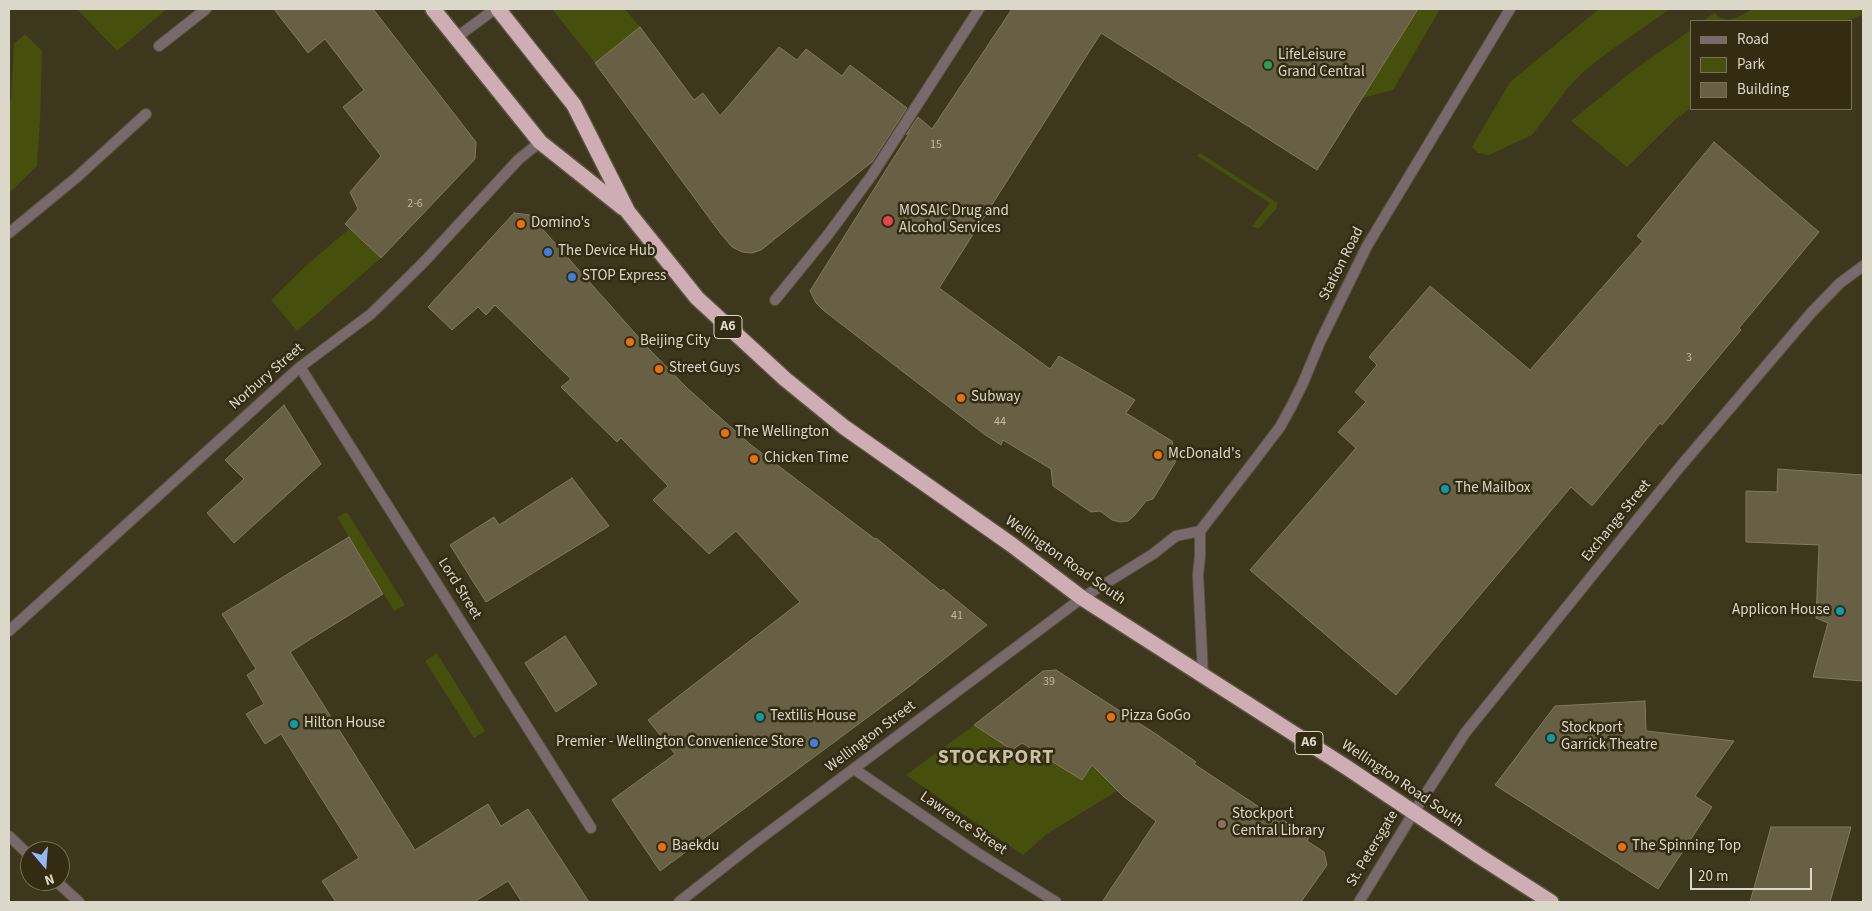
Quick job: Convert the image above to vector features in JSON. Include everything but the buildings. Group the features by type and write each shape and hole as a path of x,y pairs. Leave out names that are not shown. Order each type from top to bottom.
{"highway":[{"name":"Wellington Road South","path":"433,9 540,142 628,212"},
{"name":"Wellington Road South","path":"496,9 574,106 628,212 697,298 785,379 844,427 1012,545 1082,598 1138,632 1551,902"}],"street":[{"path":"160,46 206,9"},
{"path":"457,37 496,9"},
{"path":"775,300 827,236 872,175 979,9"},
{"name":"Station Road","path":"1200,531 1284,420 1367,246 1510,9"},
{"path":"9,233 77,177 146,114"},
{"name":"Norbury Street","path":"9,631 300,367 371,314 423,263 518,160 540,142"},
{"name":"Exchange Street","path":"1414,812 1465,733 1679,468 1811,314 1840,283 1863,266"},
{"name":"Lord Street","path":"300,367 591,828"},
{"path":"1082,598 1153,554 1176,536 1200,531 1198,575 1203,676"},
{"name":"Wellington Street","path":"679,902 753,844 1082,598"},
{"name":"Lawrence Street","path":"854,769 976,852 1056,902"},
{"name":"St. Petersgate","path":"1359,902 1414,812"},
{"path":"9,836 20,846"},
{"path":"67,891 79,902"}],"green space":[{"path":"77,9 167,9 117,51"},
{"path":"552,9 625,9 640,27 595,63"},
{"path":"1418,9 1440,9 1393,90 1362,98"},
{"path":"1599,9 1670,9 1582,73 1567,89 1532,135 1489,155 1478,153 1472,147 1510,82"},
{"path":"1753,9 1863,9 1863,14 1850,20 1728,20"},
{"path":"1714,13 1728,20 1704,20"},
{"path":"1690,31 1690,109 1676,119 1627,167 1571,121 1635,69"},
{"path":"25,34 42,51 37,166 9,193 9,103 11,101 14,44"},
{"path":"1200,153 1278,203 1276,209 1258,229 1252,226 1270,203 1197,156"},
{"path":"349,229 381,258 297,331 271,300 310,262"},
{"path":"347,512 405,605 394,611 337,517"},
{"path":"437,653 485,731 474,738 425,661"},
{"path":"974,725 1012,750 1034,750 1082,780 1093,764 1122,783 1117,791 1047,834 1023,855 906,775"}],"place":[{"name":"LifeLeisure Grand Central","path":"1268,65"},
{"name":"MOSAIC Drug and Alcohol Services","path":"888,221"},
{"name":"Domino's","path":"521,224"},
{"name":"The Device Hub","path":"548,252"},
{"name":"STOP Express","path":"572,277"},
{"name":"Beijing City","path":"630,342"},
{"name":"Street Guys","path":"659,369"},
{"name":"Subway","path":"961,398"},
{"name":"The Wellington","path":"725,433"},
{"name":"McDonald's","path":"1158,455"},
{"name":"Chicken Time","path":"754,459"},
{"name":"The Mailbox","path":"1445,489"},
{"name":"Applicon House","path":"1840,611"},
{"name":"Textilis House","path":"760,717"},
{"name":"Pizza GoGo","path":"1111,717"},
{"name":"Hilton House","path":"294,724"},
{"name":"Stockport Garrick Theatre","path":"1551,738"},
{"name":"Premier - Wellington Convenience Store","path":"814,743"},
{"name":"Stockport Central Library","path":"1222,824"},
{"name":"Baekdu","path":"662,847"},
{"name":"The Spinning Top","path":"1622,847"}],"district":[{"name":"STOCKPORT","path":"996,759"}]}
